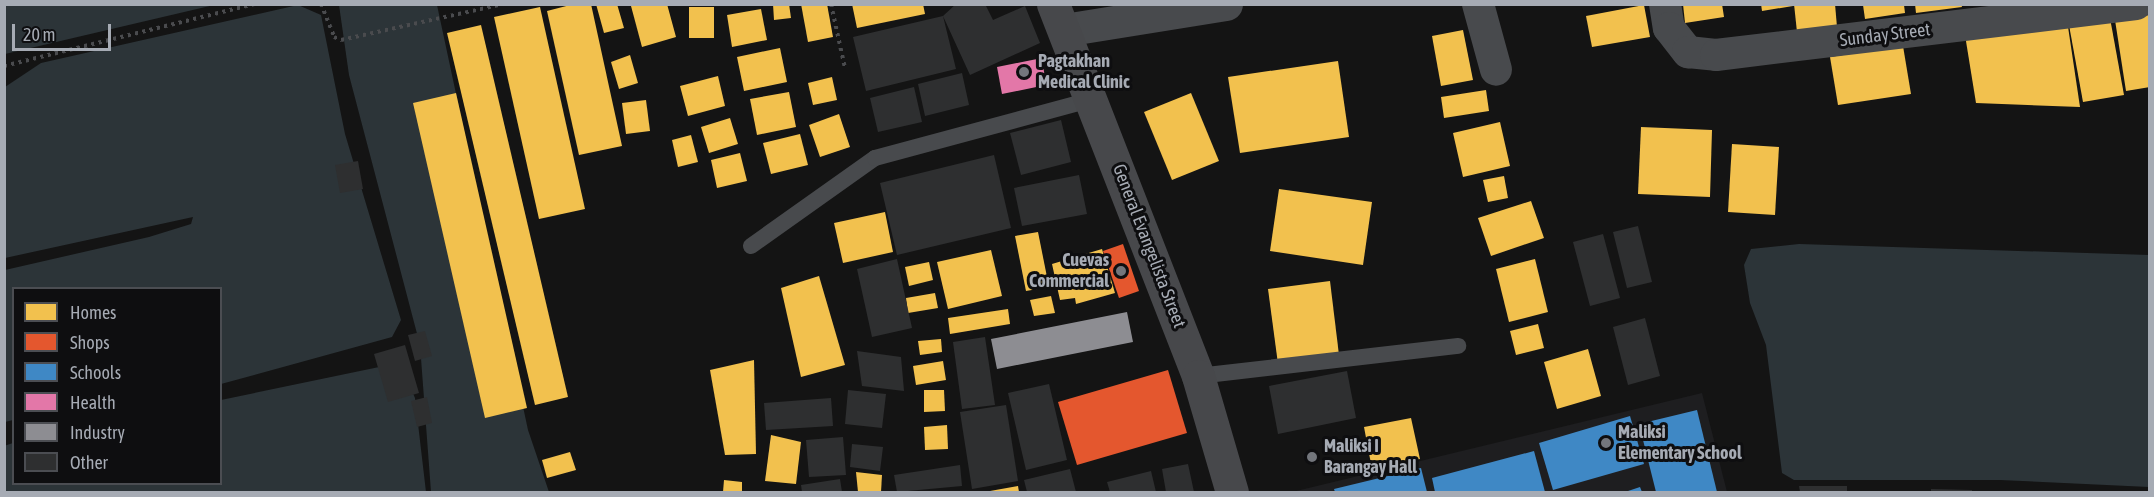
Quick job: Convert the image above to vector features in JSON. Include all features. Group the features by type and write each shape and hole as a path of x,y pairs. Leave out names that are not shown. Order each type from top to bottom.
{"main road":[{"name":"General Evangelista Street","path":"1058,17 1093,99 1198,376 1232,492"}],"street":[{"path":"1058,17 1226,4"},
{"path":"1478,4 1496,70"},
{"name":"Sunday Street","path":"1665,4 1669,28 1688,52 1716,55 2136,4"}],"lane":[{"path":"751,246 875,158 1093,99"},
{"path":"1198,376 1458,346"}],"path":[{"path":"4,66 255,4"},
{"path":"321,4 334,37 341,40 504,4"},
{"path":"831,4 845,68"}],"shaded area":[{"path":"5,4 214,4 214,5 5,54"},
{"path":"298,5 321,15 345,134 401,320 392,337 222,384 222,287 12,287 12,420 5,422 5,270 149,237 191,224 193,217 5,258 5,87 41,63"},
{"path":"339,5 437,5 528,430 549,492 431,492 420,345 349,75"},
{"path":"1799,244 2149,255 2149,487 2000,480 1794,480 1782,473 1766,345 1750,303 1744,265 1751,249"},
{"path":"384,366 404,373 415,398 426,492 5,492 4,446 12,443 12,485 222,485 222,400"},
{"name":"Maliksi Elementary School","path":"1702,393 1727,492 1292,492"}],"building: Homes":[{"path":"574,4 591,4 622,146 579,155 547,11"},
{"path":"596,4 617,4 624,28 604,33"},
{"path":"667,4 676,37 642,47 631,6"},
{"path":"773,4 789,4 791,18 774,20"},
{"path":"801,4 827,4 833,37 808,42"},
{"path":"852,4 923,4 925,14 857,28"},
{"path":"1683,4 1722,4 1724,17 1685,23"},
{"path":"1761,4 1793,4 1793,6 1762,11"},
{"path":"1794,4 1835,4 1837,27 1797,32"},
{"path":"1915,4 1961,4 1962,7 1916,13"},
{"path":"1644,5 1650,37 1592,47 1586,16"},
{"path":"1863,5 1904,5 1905,13 1865,19"},
{"path":"540,7 585,209 539,219 494,17"},
{"path":"689,7 714,7 714,38 689,38"},
{"path":"761,9 767,40 732,47 727,15"},
{"path":"2150,15 2150,87 2126,91 2115,20"},
{"path":"2110,18 2124,95 2083,102 2069,25"},
{"path":"2067,20 2080,107 1976,103 1965,35"},
{"path":"481,25 568,397 535,405 447,33"},
{"path":"1463,30 1473,80 1441,86 1432,36"},
{"path":"1903,46 1911,94 1838,105 1830,57"},
{"path":"780,48 787,82 744,91 737,57"},
{"path":"630,55 638,83 619,89 611,62"},
{"path":"1338,61 1349,137 1240,153 1228,77"},
{"path":"718,76 725,106 688,116 680,86"},
{"path":"832,77 837,100 813,105 808,83"},
{"path":"1486,90 1489,111 1444,118 1441,97"},
{"path":"789,92 796,127 757,135 750,99"},
{"path":"456,93 527,408 485,418 413,103"},
{"path":"1191,93 1219,161 1172,180 1144,112"},
{"path":"646,100 650,131 626,134 622,103"},
{"path":"839,114 850,147 820,157 809,125"},
{"path":"730,118 738,144 709,153 701,127"},
{"path":"1500,122 1510,166 1463,177 1453,133"},
{"path":"1641,127 1712,130 1710,197 1638,194"},
{"path":"800,134 808,165 771,174 763,143"},
{"path":"691,135 698,162 678,167 672,140"},
{"path":"1732,144 1779,147 1775,215 1728,212"},
{"path":"740,153 747,181 717,188 711,160"},
{"path":"1504,176 1508,198 1488,202 1483,180"},
{"path":"1279,189 1372,202 1363,265 1270,251"},
{"path":"1531,201 1544,238 1491,256 1478,218"},
{"path":"885,212 893,252 843,263 834,223"},
{"path":"1038,232 1049,287 1026,291 1015,236"},
{"path":"1102,249 1115,293 1076,304 1075,298 1060,300 1052,264"},
{"path":"991,250 1002,296 948,309 937,262"},
{"path":"1535,259 1548,312 1509,322 1496,269"},
{"path":"929,262 933,280 909,286 905,267"},
{"path":"819,276 845,365 801,377 781,288"},
{"path":"1330,281 1339,355 1278,364 1268,289"},
{"path":"935,293 938,308 908,313 906,298"},
{"path":"1051,296 1055,313 1034,316 1030,300"},
{"path":"1008,309 1010,324 950,334 948,318"},
{"path":"1538,324 1544,348 1516,355 1510,331"},
{"path":"941,339 942,352 920,355 918,341"},
{"path":"1588,349 1601,396 1557,409 1544,362"},
{"path":"754,360 756,454 725,455 710,370"},
{"path":"943,361 946,380 916,385 913,366"},
{"path":"924,390 944,390 945,411 924,412"},
{"path":"1411,418 1420,459 1372,469 1364,427"},
{"path":"947,425 948,449 925,450 924,427"},
{"path":"771,435 801,442 796,484 765,481"},
{"path":"570,452 576,470 547,478 542,460"},
{"path":"856,472 882,475 881,492 858,492"},
{"path":"724,480 742,482 742,492 723,492"},
{"path":"1018,486 1019,492 990,492 990,491"}],"building: Shops":[{"name":"Cuevas Commercial","path":"1123,244 1139,291 1119,298 1103,251"},
{"path":"1168,370 1187,433 1077,465 1058,402"}],"building: Schools":[{"path":"1697,410 1717,492 1656,492 1639,424"},
{"path":"1630,416 1644,464 1553,490 1539,443"},
{"path":"1534,451 1545,492 1435,492 1432,478"},
{"path":"1421,468 1427,492 1335,492 1334,489"},
{"path":"1640,487 1642,492 1625,492"}],"building: Health":[{"path":"1042,58 1046,85 1002,94 997,67"}],"building: Industry":[{"path":"1127,312 1133,342 997,369 991,339"}],"building: Other":[{"path":"956,4 985,4 993,20 1025,6 1040,43 970,75 943,16"},
{"path":"943,16 956,69 866,91 853,37"},
{"path":"962,73 969,105 925,116 918,84"},
{"path":"914,87 922,122 878,132 870,98"},
{"path":"1061,120 1071,162 1021,175 1010,133"},
{"path":"994,155 1011,228 897,255 880,183"},
{"path":"358,161 363,189 340,193 335,165"},
{"path":"1079,175 1087,214 1022,226 1014,188"},
{"path":"1638,226 1652,282 1627,288 1613,232"},
{"path":"1603,234 1620,298 1590,306 1573,242"},
{"path":"897,259 912,328 872,337 857,269"},
{"path":"1645,318 1660,376 1628,385 1613,327"},
{"path":"425,331 432,356 415,361 408,335"},
{"path":"985,337 995,405 962,409 953,342"},
{"path":"405,345 419,393 388,402 374,354"},
{"path":"857,351 901,357 904,391 862,386"},
{"path":"1347,371 1356,418 1278,434 1269,386"},
{"path":"1049,384 1067,460 1026,470 1008,393"},
{"path":"848,390 886,394 882,428 845,424"},
{"path":"427,397 432,423 417,427 411,401"},
{"path":"831,398 833,426 766,430 764,403"},
{"path":"1006,405 1018,481 972,489 960,412"},
{"path":"843,437 846,475 809,477 806,440"},
{"path":"852,444 883,447 880,471 850,467"},
{"path":"1188,464 1194,492 1166,492 1162,469"},
{"path":"960,465 962,486 897,492 894,475"},
{"path":"1070,469 1076,492 1027,492 1024,480"},
{"path":"1151,471 1156,492 1110,492 1107,482"},
{"path":"840,479 842,492 802,492 801,485"},
{"path":"1799,486 1847,486 1847,492 1800,492"},
{"path":"1931,489 1972,490 1972,492 1931,492"}],"place":[{"name":"Pagtakhan Medical Clinic","path":"1024,72"},
{"name":"Cuevas Commercial","path":"1121,271"},
{"name":"Maliksi Elementary School","path":"1606,443"},
{"name":"Maliksi I Barangay Hall","path":"1312,457"}]}
